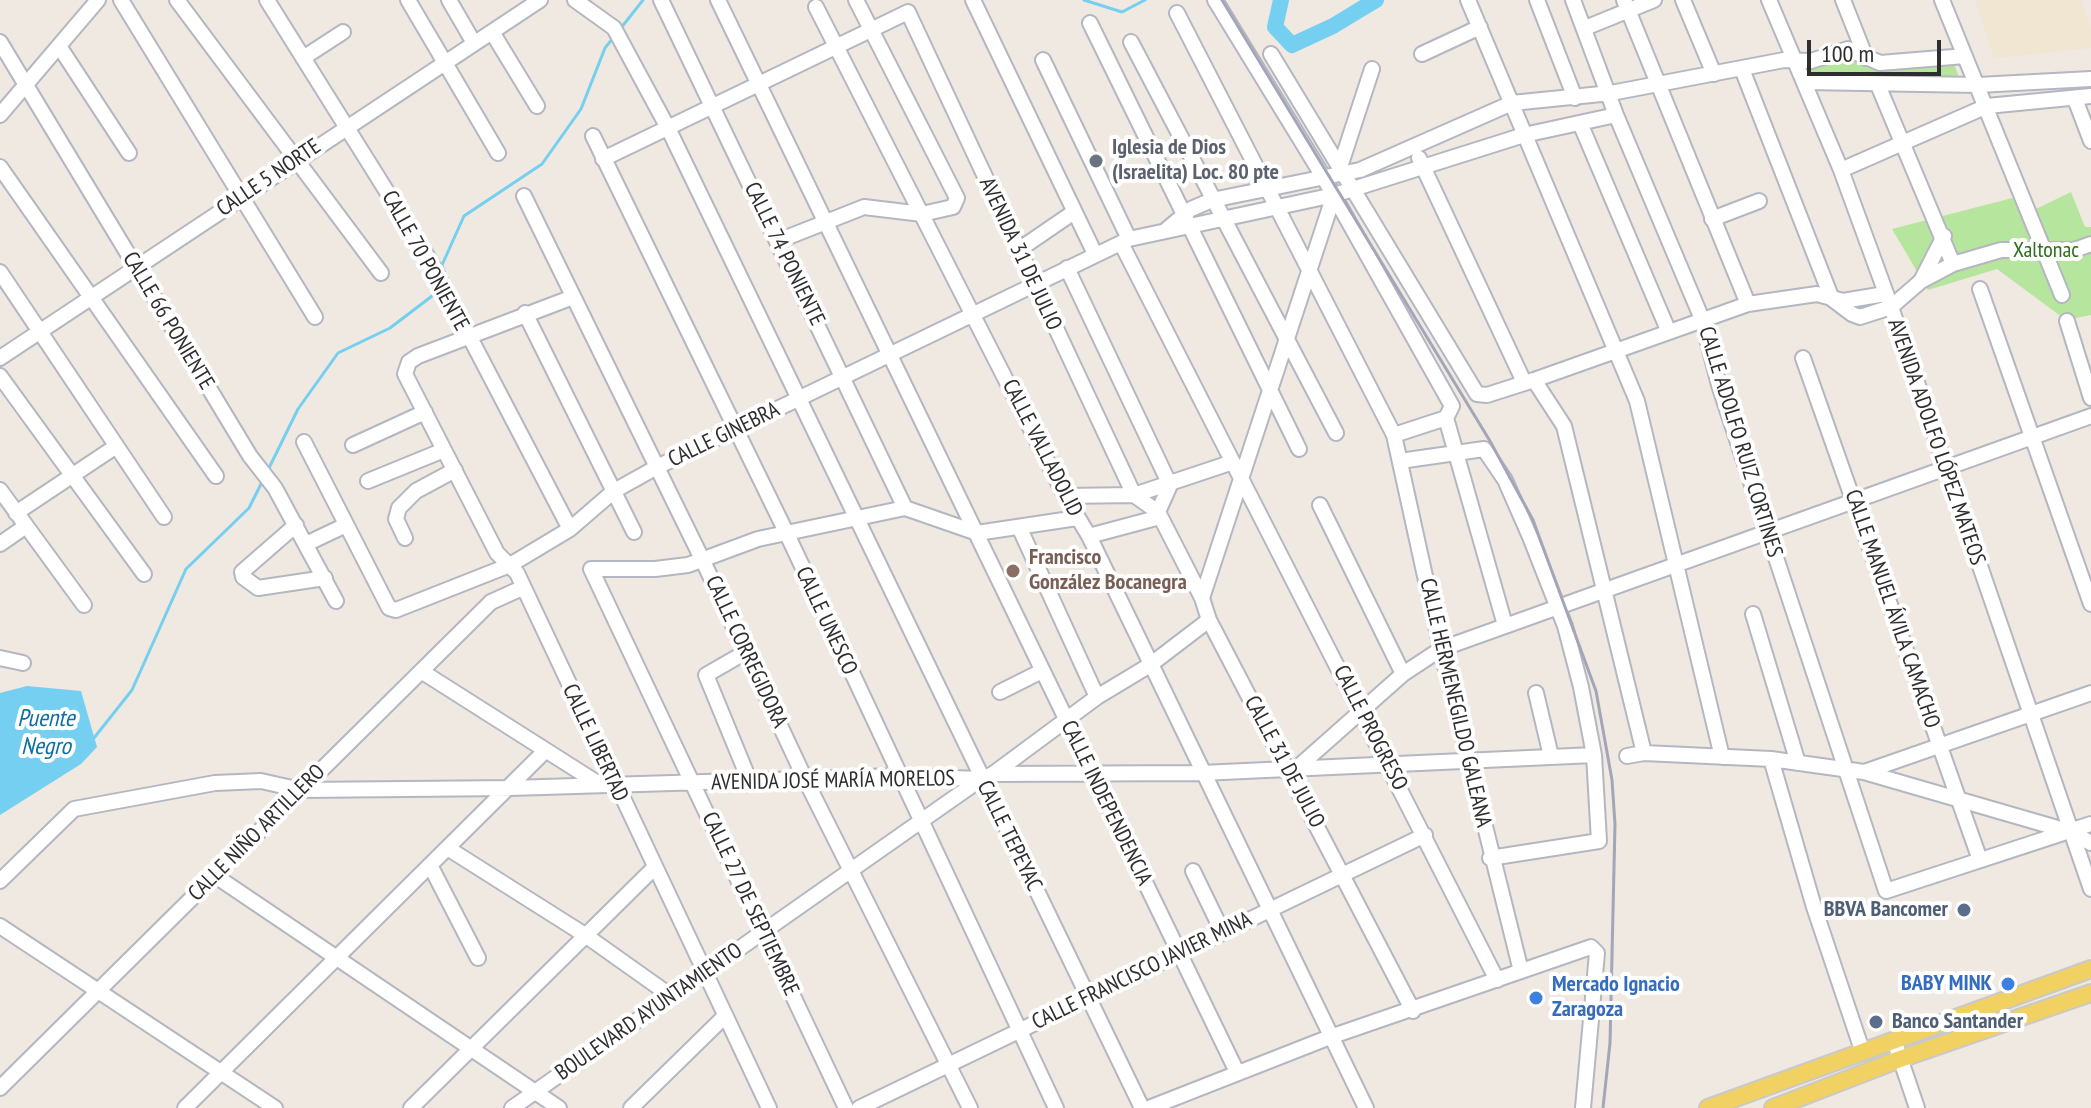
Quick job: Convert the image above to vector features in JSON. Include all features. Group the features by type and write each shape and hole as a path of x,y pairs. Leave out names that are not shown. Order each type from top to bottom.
{"main road":[{"path":"1708,1108 2091,969"},
{"path":"1773,1108 2091,993"}],"street":[{"path":"0,115 98,0"},
{"path":"121,0 239,198 315,317"},
{"path":"177,0 381,273"},
{"name":"CALLE 70 PONIENTE","path":"267,0 429,259 570,529"},
{"path":"408,0 498,153"},
{"path":"449,0 474,43"},
{"name":"CALLE 5 NORTE","path":"0,358 540,0"},
{"path":"575,0 620,36 668,128 798,400"},
{"name":"CALLE 74 PONIENTE","path":"661,0 844,375 905,508"},
{"name":"CALLE INDEPENDENCIA","path":"718,0 1237,1072"},
{"path":"778,241 825,221 875,206 922,214 953,207 957,194 856,0"},
{"path":"973,0 1095,254"},
{"path":"1215,0 1334,195 1449,412 1505,625"},
{"path":"1468,0 1637,401 1679,565 1722,757"},
{"path":"1537,0 1575,98"},
{"name":"CALLE ADOLFO RUIZ CORTINES","path":"1573,0 1611,93 1616,115 1702,319 1719,385 1886,891 1980,860"},
{"path":"1585,28 1626,5 1654,0"},
{"path":"1683,0 1714,74"},
{"name":"AVENIDA ADOLFO LÓPEZ MATEOS","path":"1769,0 1841,170 2091,889"},
{"path":"1843,0 1866,58"},
{"path":"1942,0 2062,295"},
{"path":"1626,5 1748,304"},
{"name":"CALLE VALLADOLID","path":"816,7 1065,496 1089,536 1201,773 1366,1108"},
{"name":"AVENIDA 31 DE JULIO","path":"869,30 908,12 1032,284 1134,495"},
{"name":"CALLE HERMENEGILDO GALEANA","path":"1177,13 1394,435 1490,858 1521,971"},
{"path":"1090,23 1299,449"},
{"path":"1422,54 1480,27"},
{"path":"603,159 869,30"},
{"path":"303,58 343,32"},
{"path":"492,32 537,106"},
{"name":"CALLE 66 PONIENTE","path":"0,42 250,456 275,488 336,601"},
{"path":"1131,42 1336,433"},
{"path":"59,46 129,153"},
{"path":"1512,103 1611,93 1784,60 1811,61 1848,49 1866,58 1891,63 1965,56"},
{"path":"1271,54 1477,394 1487,395 1748,304 1817,294 1832,299 1860,317 1953,264 2001,250 2074,250 2091,244"},
{"name":"CALLE PROGRESO","path":"1043,60 1125,241 1233,462 1497,980"},
{"path":"1342,171 1372,69"},
{"path":"1742,69 1832,299"},
{"path":"1805,82 1978,85 2091,79"},
{"path":"1878,85 1944,236 1953,264"},
{"path":"1841,170 1987,106 2091,96"},
{"path":"2075,99 2091,141"},
{"name":"CALLE GINEBRA","path":"346,525 389,608 396,610 510,565 570,529 614,491 657,467 1095,254 1186,221 1212,200 1324,178 1414,148 1512,103"},
{"path":"1186,221 1223,220 1334,195 1524,135 1616,115"},
{"path":"1580,123 1668,330"},
{"name":"CALLE UNESCO","path":"593,136 787,534 1056,1108"},
{"path":"1414,148 1529,381 1564,426 1644,753"},
{"path":"0,167 216,476"},
{"path":"1202,598 1334,195"},
{"name":"CALLE CORREGIDORA","path":"524,196 703,561 806,781 970,1108"},
{"path":"1712,219 1759,201"},
{"path":"1017,251 1074,212"},
{"path":"1921,281 1944,236"},
{"path":"1067,268 1170,485 1159,515 1089,536"},
{"path":"0,272 37,333 164,517"},
{"path":"1980,289 2091,604"},
{"path":"468,337 573,297"},
{"path":"525,313 634,532"},
{"path":"2067,321 2091,398"},
{"name":"CALLE 70 PONIENTE","path":"410,386 405,374 409,362 440,346 468,337"},
{"name":"CALLE MANUEL ÁVILA CAMACHO","path":"1803,358 1980,860"},
{"path":"0,376 144,574"},
{"name":"CALLE LIBERTAD","path":"410,386 497,553 510,565 522,588 769,1108"},
{"name":"CALLE TEPEYAC","path":"798,400 987,777 1087,998 1142,1108"},
{"path":"353,445 425,412"},
{"path":"1394,435 1449,412"},
{"path":"1293,768 1403,674 1441,649 1556,605 1679,565 2091,416"},
{"path":"304,442 346,525 306,544"},
{"path":"16,513 115,447"},
{"path":"1400,461 1458,450 1484,449 1505,480 1556,605 1581,687 1594,755 1599,841 1490,858"},
{"path":"368,481 444,450"},
{"path":"1065,496 1134,495 1233,462"},
{"path":"405,538 396,519 399,508 426,484 455,470"},
{"path":"0,490 84,605"},
{"name":"CALLE 31 DE JULIO","path":"1134,495 1159,515 1202,598 1209,620 1293,768 1413,1011"},
{"path":"1320,505 1403,674"},
{"path":"703,561 742,544 905,508 977,533 1020,529 1077,518"},
{"path":"296,525 242,572 243,577 258,588 325,578"},
{"path":"0,544 26,526"},
{"path":"1020,529 1097,697"},
{"name":"CALLE 27 DE SEPTIEMBRE","path":"703,561 655,569 591,569 846,1108"},
{"name":"CALLE NIÑO ARTILLERO","path":"0,1088 491,602 522,588"},
{"path":"1753,614 1798,763"},
{"name":"BOULEVARD AYUNTAMIENTO","path":"512,1108 921,824 1097,697 1150,665 1209,620"},
{"path":"746,652 706,675 750,782"},
{"path":"0,658 23,663"},
{"path":"421,671 544,752 599,784"},
{"path":"1000,692 1042,671"},
{"path":"1536,693 1551,756"},
{"path":"1864,772 2091,693"},
{"path":"185,1108 544,752"},
{"path":"1627,756 1644,753 1771,759 1864,772 1958,802 2071,832 2091,843"},
{"name":"AVENIDA JOSÉ MARÍA MORELOS","path":"0,881 74,809 215,783 261,781 301,790 511,788 898,776 1201,773 1594,755"},
{"path":"1771,759 1802,867 1862,1050"},
{"path":"1980,860 2091,824"},
{"name":"CALLE FRANCISCO JAVIER MINA","path":"859,1108 1425,835"},
{"path":"449,849 585,935 671,996"},
{"path":"431,867 478,958"},
{"path":"411,1108 654,868"},
{"path":"1193,871 1223,933"},
{"path":"214,875 559,1108"},
{"path":"0,926 275,1108"},
{"path":"1149,1108 1330,1037 1413,1011 1591,947 1596,948 1583,1108"},
{"path":"631,1108 725,1016"},
{"path":"1889,1041 1917,1108"},
{"path":"1896,1061 1908,1108"}],"shaded area":[{"path":"1975,0 2081,0 2091,27 2091,48 1994,58"}],"green space":[{"path":"1856,59 1875,70 1953,61 1960,80 1812,76 1807,65"},
{"name":"Xaltonac","path":"2071,192 2085,227 2091,227 2091,315 2066,320 1997,269 1928,290 1892,229 2020,196 2036,209"}],"water":[{"name":"Puente Negro","path":"27,686 81,691 97,747 81,764 0,815 0,693"}],"waterway":[{"path":"621,28 643,0"},
{"path":"1084,0 1122,12 1145,0"},
{"path":"1281,0 1275,27 1292,45 1333,26 1376,0"},
{"path":"445,275 442,265 464,216 542,164 581,109 605,48 613,38"},
{"path":"268,470 298,409 338,353 390,328 440,290"},
{"path":"94,738 132,690 186,569 249,508 263,480"}],"railway":[{"path":"1222,0 1490,441 1533,520 1596,691 1612,780 1615,824 1610,1043 1603,1108"}],"place":[{"name":"Iglesia de Dios (Israelita) Loc. 80 pte","path":"1096,161"},
{"name":"Francisco González Bocanegra","path":"1013,571"},
{"name":"BBVA Bancomer","path":"1964,910"},
{"name":"BABY MINK","path":"2008,984"},
{"name":"Mercado Ignacio Zaragoza","path":"1536,998"},
{"name":"Banco Santander","path":"1876,1022"}]}
